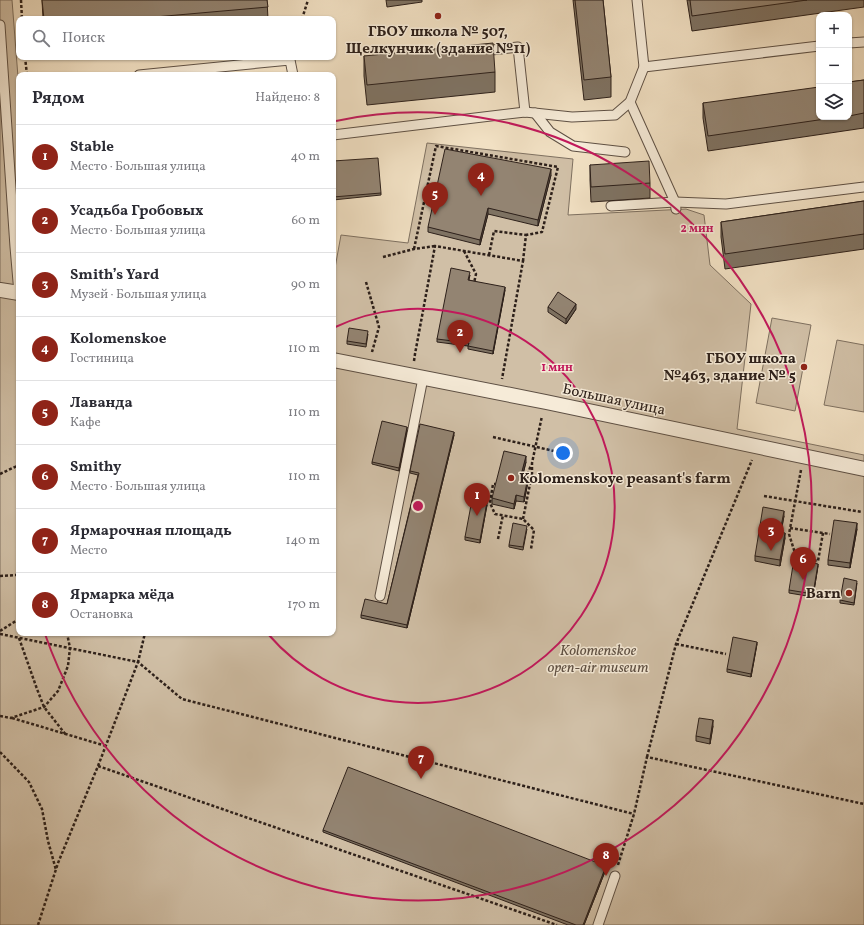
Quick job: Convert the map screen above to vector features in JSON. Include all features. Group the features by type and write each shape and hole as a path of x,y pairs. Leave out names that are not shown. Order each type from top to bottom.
{"street":[{"path":"0,290 16,293"},
{"name":"Большая улица","path":"336,360 546,402 864,469"}],"lane":[{"path":"336,135 525,112 572,117 615,115 630,102 644,67 637,0"},
{"path":"0,25 2,89 16,257"},
{"path":"852,42 864,42"},
{"path":"644,67 816,46"},
{"path":"471,52 518,47 525,112"},
{"path":"169,72 290,60 292,72"},
{"path":"630,102 676,206"},
{"path":"535,113 550,132 573,146 625,152"},
{"path":"611,206 726,204 864,187"},
{"path":"380,596 418,377"},
{"path":"598,925 615,876"}],"path":[{"path":"21,0 22,16"},
{"path":"303,16 308,0"},
{"path":"25,60 27,72"},
{"path":"414,249 436,146 558,167 542,232 526,235 494,231 489,255"},
{"path":"498,393 503,374 523,261 526,235"},
{"path":"418,377 415,354 435,246"},
{"path":"383,257 414,249 435,246 523,261"},
{"path":"463,251 476,274 473,289"},
{"path":"366,282 379,327 369,366"},
{"path":"523,519 532,474 535,446 546,402"},
{"path":"493,437 554,451"},
{"path":"615,876 634,814 676,644 758,446"},
{"path":"804,456 789,534 794,550 802,558 818,561 823,533"},
{"path":"525,481 532,463"},
{"path":"0,474 16,466"},
{"path":"497,484 494,484 490,503 495,514 523,519 534,530 531,549"},
{"path":"764,496 862,512"},
{"path":"498,539 503,515"},
{"path":"790,528 830,534"},
{"path":"0,576 16,575"},
{"path":"0,633 16,621"},
{"path":"0,633 138,662 182,699 634,814"},
{"path":"11,718 44,707 58,691 68,666 70,648 68,636"},
{"path":"38,925 56,870 138,662 144,636"},
{"path":"18,637 36,689 44,707 66,735"},
{"path":"676,644 726,654"},
{"path":"0,716 106,746"},
{"path":"0,752 29,782 42,808 48,841 56,870"},
{"path":"648,757 864,804"},
{"path":"98,766 556,925"}],"green space":[{"name":"Kolomenskoe open-air museum","path":"0,0 12,0 18,72 16,72 16,636 336,636 336,262 341,235 408,243 427,143 573,159 568,215 686,209 704,215 710,265 751,304 737,429 864,455 864,925 0,925"},
{"path":"772,318 811,325 795,411 756,403"},
{"path":"837,340 864,345 864,412 824,405"}],"building":[{"path":"42,0 267,0 268,7 166,16 44,16"},
{"path":"575,0 603,0 611,77 584,80"},
{"path":"690,0 807,0 692,16"},
{"path":"493,43 495,72 367,85 364,56"},
{"path":"864,80 864,113 852,115 852,84 852,82"},
{"path":"816,87 816,120 818,120 708,136 703,103"},
{"path":"445,149 551,169 538,220 488,208 480,240 428,227"},
{"path":"378,158 381,193 336,197 336,161"},
{"path":"649,161 650,183 591,187 590,165"},
{"path":"864,201 864,234 725,254 721,222"},
{"path":"451,268 470,272 468,280 505,287 493,351 468,346 469,343 437,339"},
{"path":"558,292 576,304 566,319 548,307"},
{"path":"349,328 368,331 366,344 347,341"},
{"path":"382,421 407,427 399,468 372,462"},
{"path":"420,424 454,432 407,625 361,615 365,599 387,604 419,473 410,471"},
{"name":"Kolomenskoye peasant's farm","path":"504,451 526,456 521,475 528,477 524,497 516,495 514,504 492,498"},
{"path":"472,500 487,502 480,540 465,537"},
{"path":"763,507 784,511 780,532 785,533 780,560 755,556"},
{"path":"834,520 857,523 850,563 828,560"},
{"path":"513,523 527,526 523,547 509,545"},
{"path":"794,559 818,564 813,594 789,590"},
{"name":"Barn","path":"844,578 857,581 854,603 840,600"},
{"path":"733,637 757,642 751,674 727,669"},
{"path":"699,718 713,720 710,739 696,736"},
{"path":"348,767 606,866 583,925 576,925 323,830"}],"place":[{"name":"ГБОУ школа № 507, Щелкунчик (здание №11)","path":"438,16"},
{"name":"Kolomenskoe","path":"481,196"},
{"name":"Лаванда","path":"435,215"},
{"name":"Усадьба Гробовых","path":"460,353"},
{"name":"ГБОУ школа №463, здание № 5","path":"804,367"},
{"name":"Kolomenskoye peasant's farm","path":"511,478"},
{"name":"Stable","path":"477,516"},
{"name":"Smith’s Yard","path":"771,551"},
{"name":"Smithy","path":"803,580"},
{"name":"Barn","path":"849,593"},
{"name":"Ярмарочная площадь","path":"421,779"},
{"name":"Ярмарка мёда","path":"606,876"}]}
